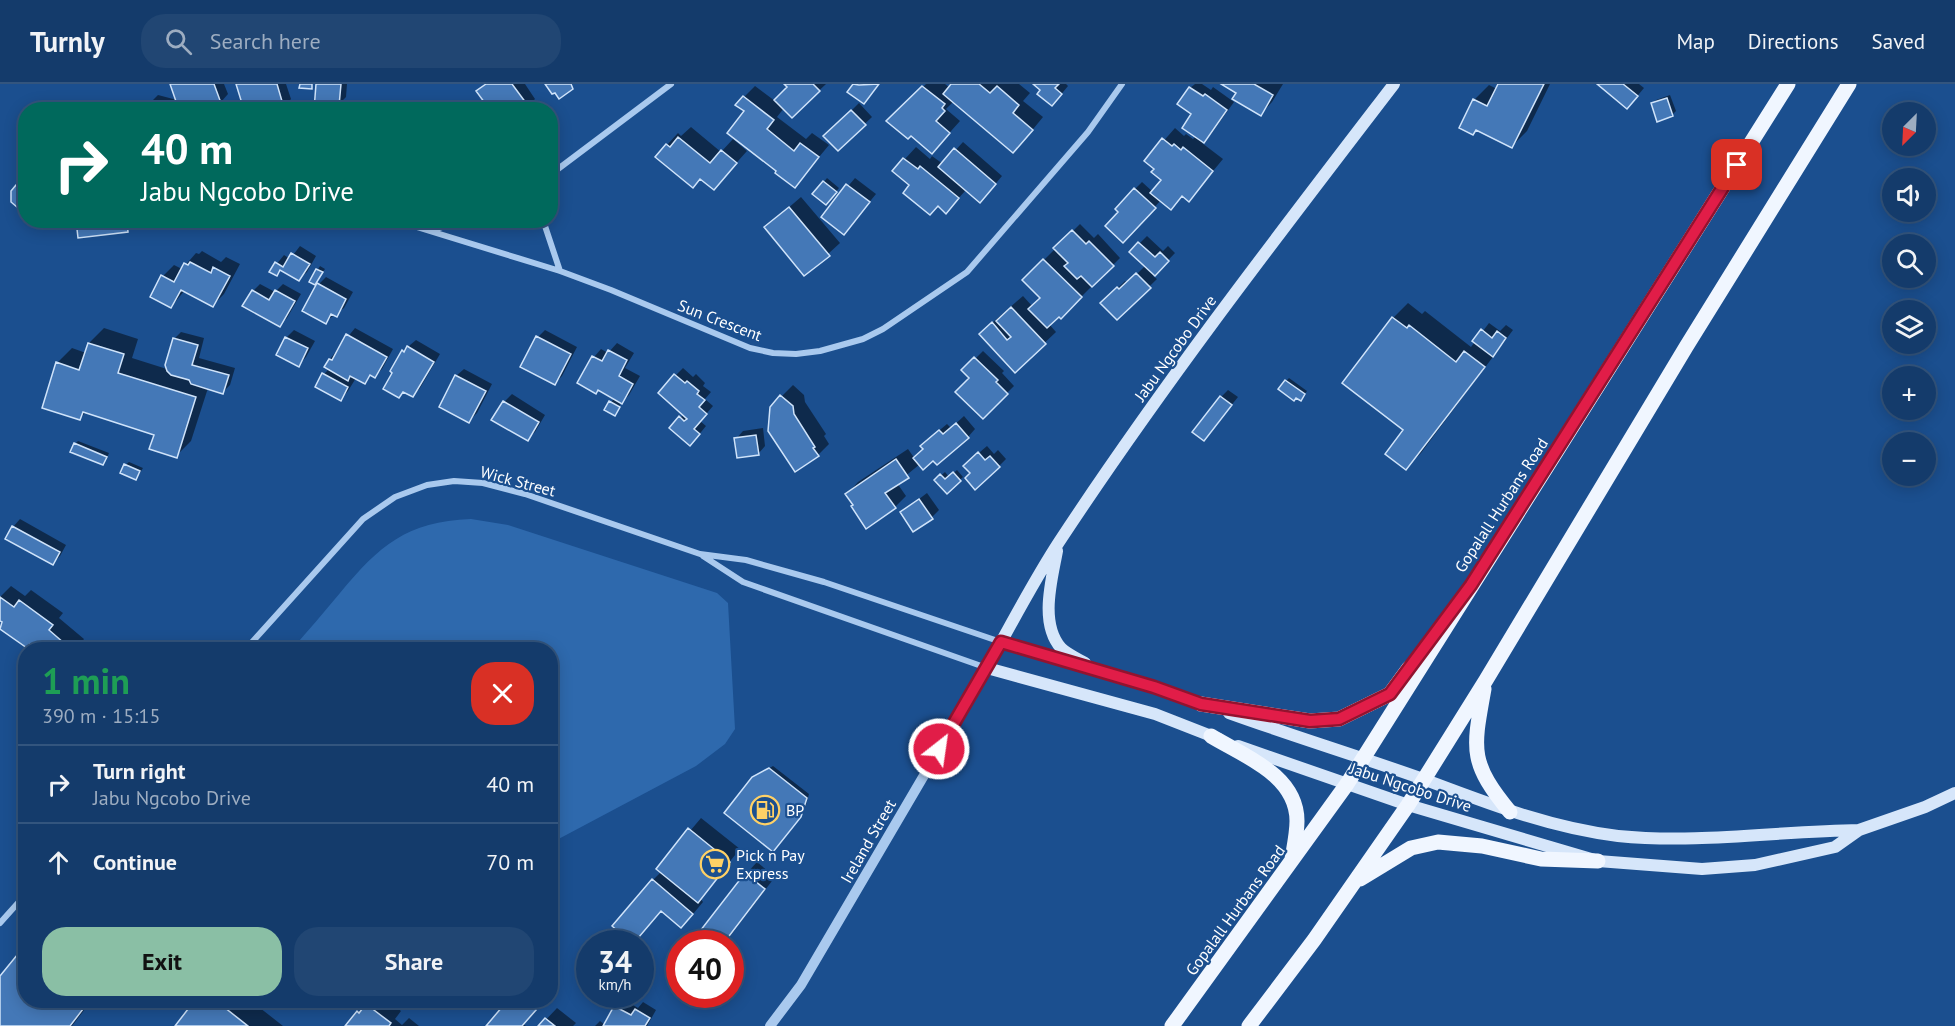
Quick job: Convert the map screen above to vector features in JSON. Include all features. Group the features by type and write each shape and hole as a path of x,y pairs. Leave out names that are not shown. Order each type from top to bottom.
{"main road":[{"name":"Jabu Ngcobo Drive","path":"1394,84 1166,387 1058,544 987,668 1155,714 1407,805 1598,861 1702,868 1755,865 1835,847 1859,830"},
{"name":"Gopalall Hurbans Road","path":"1172,1026 1347,784 1788,84"},
{"path":"1249,1026 1314,940 1407,805 1486,680 1686,347 1849,84"},
{"path":"1058,544 1047,607 1054,638 1062,650 1106,675"},
{"path":"1201,704 1310,721 1339,719 1390,694 1471,585"},
{"name":"Jabu Ngcobo Drive","path":"1001,642 1106,675 1154,687 1422,779 1510,812 1617,836 1682,840 1859,830 1925,807 1955,793"},
{"path":"1486,680 1476,733 1476,752 1481,772 1510,812"},
{"path":"1211,736 1271,772 1287,788 1292,797 1297,820 1292,862"},
{"path":"1351,885 1380,865 1411,848 1438,842 1482,846 1541,859 1598,861"}],"street":[{"path":"558,170 671,84"},
{"name":"Sun Crescent","path":"421,228 560,271 750,348 773,353 796,354 820,351 863,339 883,329 968,272 1088,132 1122,84"},
{"path":"431,231 439,228"},
{"path":"546,228 560,271"},
{"name":"Wick Street","path":"252,642 363,519 395,497 427,485 454,481 483,483 525,494 700,554 746,560 824,582 1001,642"},
{"name":"Wick Street","path":"700,554 743,582 987,668"},
{"name":"Ireland Street","path":"770,1026 801,985 987,668"},
{"path":"0,923 18,903"}],"shaded area":[{"path":"471,519 508,525 717,593 728,603 735,729 725,744 696,766 558,839 558,642 298,642 354,576 382,549 412,531 448,521"}],"building":[{"path":"170,84 214,84 221,102 176,102"},
{"path":"236,84 277,84 282,102 242,102"},
{"path":"300,84 312,84 312,89 299,88"},
{"path":"316,84 341,84 339,102 315,102"},
{"path":"486,84 512,84 525,102 484,102 476,91"},
{"path":"545,84 571,84 573,89 559,99"},
{"path":"784,84 813,84 820,91 792,118 774,100 787,87"},
{"path":"853,84 879,84 864,104 847,92"},
{"path":"951,84 979,84 990,93 997,86 1019,105 1013,113 1033,130 1013,153 943,94"},
{"path":"1033,84 1059,84 1055,88 1062,94 1052,106 1037,94 1040,90"},
{"path":"1221,84 1254,84 1273,95 1261,116 1232,99 1236,93"},
{"path":"1498,84 1544,84 1512,148 1476,130 1473,135 1459,128 1473,99 1487,106"},
{"path":"1597,84 1623,84 1638,96 1627,109"},
{"path":"922,86 945,104 942,108 945,111 936,121 950,133 932,154 911,136 908,139 886,121"},
{"path":"1189,87 1203,96 1205,94 1227,110 1204,143 1182,128 1191,114 1177,104"},
{"path":"743,96 774,120 767,129 794,151 800,143 819,157 795,188 727,133 744,111 735,105"},
{"path":"1667,98 1673,116 1657,122 1651,103"},
{"path":"851,110 866,125 838,151 823,136"},
{"path":"678,137 710,163 721,150 737,163 714,190 700,179 693,188 655,157 666,144 670,147"},
{"path":"1162,138 1181,150 1183,147 1213,171 1189,202 1182,196 1171,210 1150,193 1161,180 1151,172 1154,169 1144,161"},
{"path":"954,148 996,184 980,203 938,167"},
{"path":"903,158 918,169 920,166 959,198 946,214 938,206 930,215 903,193 909,185 892,171"},
{"path":"823,181 837,192 826,205 812,194"},
{"path":"846,184 870,202 844,235 821,217"},
{"path":"18,185 18,207 11,202 11,191"},
{"path":"1134,188 1156,208 1123,243 1105,226 1118,212 1115,209"},
{"path":"789,207 830,256 804,276 764,227"},
{"path":"77,228 128,228 128,232 78,238"},
{"path":"1072,230 1086,244 1089,241 1114,266 1092,287 1081,276 1077,279 1064,266 1068,263 1053,248"},
{"path":"1138,242 1155,257 1160,252 1169,261 1155,276 1129,252"},
{"path":"291,253 310,264 299,281 280,270 277,276 269,272 275,262 283,267"},
{"path":"1043,259 1082,297 1061,319 1059,317 1047,328 1028,309 1040,298 1022,280"},
{"path":"190,262 211,273 213,267 230,276 213,307 181,290 171,308 150,297 161,275 174,282 184,263 188,265"},
{"path":"316,269 323,272 315,285 309,282"},
{"path":"1136,273 1151,288 1117,320 1100,303"},
{"path":"317,283 346,299 337,317 331,314 326,324 302,311"},
{"path":"252,290 269,300 275,290 295,301 280,327 242,306"},
{"path":"1011,307 1046,344 1015,373 979,334 992,322 1007,340 1011,337 996,321"},
{"path":"1392,317 1407,328 1409,325 1456,362 1464,351 1485,367 1406,470 1385,454 1403,430 1342,383"},
{"path":"1481,329 1492,338 1497,331 1506,338 1493,357 1472,341"},
{"path":"346,334 387,357 375,378 370,375 365,384 350,376 348,381 324,367 329,359 332,360"},
{"path":"536,336 571,354 555,385 520,367"},
{"path":"285,337 308,348 299,367 276,355"},
{"path":"173,338 198,345 192,365 229,375 223,394 191,384 189,380 171,375 167,371 165,365"},
{"path":"88,343 124,354 118,373 196,397 177,458 149,449 154,435 83,412 80,420 42,408 56,362 79,370"},
{"path":"407,346 434,362 413,397 403,392 399,398 383,389 392,373 390,371 402,350 404,352"},
{"path":"608,350 627,360 619,376 633,384 622,404 598,390 596,394 577,383 592,356 602,361"},
{"path":"974,357 998,380 996,382 1008,394 983,419 955,392 969,378 961,370"},
{"path":"322,373 348,387 341,401 315,387"},
{"path":"674,374 699,391 697,394 705,400 699,407 707,414 694,429 700,434 690,446 669,428 679,416 684,421 687,419 658,393"},
{"path":"455,375 486,391 469,423 439,407"},
{"path":"1285,380 1305,394 1301,401 1296,398 1294,401 1278,389"},
{"path":"780,395 793,406 794,414 819,456 795,472 768,431 770,407"},
{"path":"1220,396 1232,405 1204,441 1192,432"},
{"path":"503,401 539,422 528,441 491,420"},
{"path":"609,401 620,407 615,416 604,410"},
{"path":"956,423 969,438 937,465 933,461 923,470 913,458 923,449 920,446 939,430 943,434"},
{"path":"756,435 759,455 737,458 734,438"},
{"path":"74,443 107,457 103,465 70,452"},
{"path":"978,452 985,460 990,456 1000,467 975,490 965,478 970,473 963,466"},
{"path":"896,459 909,478 885,493 896,508 866,529 845,494"},
{"path":"124,464 140,471 136,480 120,473"},
{"path":"953,472 961,481 947,494 934,480 940,474 945,479"},
{"path":"919,499 933,519 913,532 900,512"},
{"path":"12,526 60,552 53,565 5,539"},
{"path":"0,597 14,607 19,600 53,625 49,630 63,642 18,642 0,629 2,622 0,621"},
{"path":"769,768 807,798 801,817 773,852 724,813 752,777"},
{"path":"688,828 730,862 698,903 656,869"},
{"path":"745,873 765,889 734,930 701,930"},
{"path":"652,879 693,914 681,928 661,911 645,930 617,930 612,926"},
{"path":"18,954 18,1008 84,1008 70,1026 0,1026 0,976"},
{"path":"189,1008 225,1008 248,1026 175,1026"},
{"path":"363,1008 371,1008 391,1023 389,1026 345,1026 357,1011 359,1013"},
{"path":"501,1008 534,1008 536,1010 522,1026 486,1026"},
{"path":"613,1008 631,1015 635,1009 650,1018 645,1026 603,1026"},
{"path":"545,1018 555,1026 538,1026"}],"place":[{"name":"BP","path":"765,810"},
{"name":"Pick n Pay Express","path":"715,864"}],"route":[{"path":"939,749 1001,642 1106,675 1154,687 1201,704 1310,721 1339,719 1390,694 1471,585 1737,165"}]}
